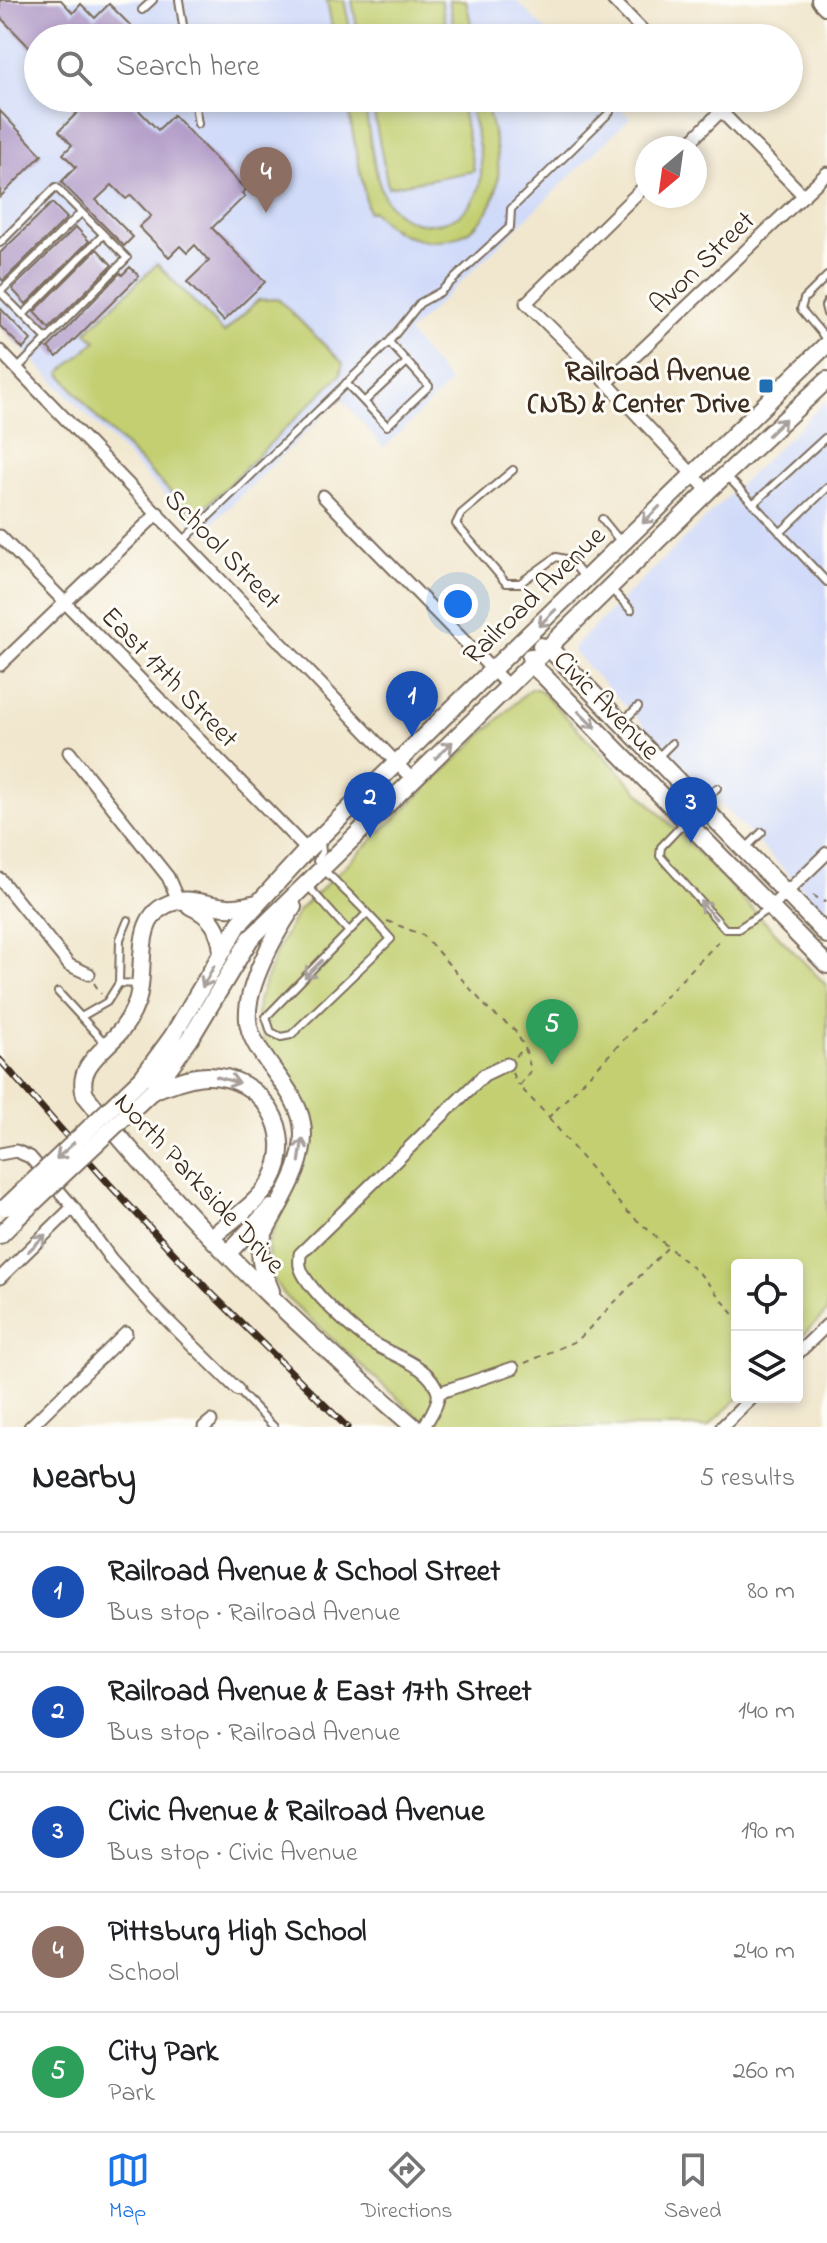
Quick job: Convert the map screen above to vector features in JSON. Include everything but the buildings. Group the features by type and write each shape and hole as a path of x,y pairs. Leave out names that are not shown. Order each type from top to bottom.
{"main road":[{"path":"821,0 827,6"},
{"name":"Railroad Avenue","path":"147,1084 239,924 257,903 313,844 827,342"},
{"name":"Railroad Avenue","path":"0,1235 7,1212 147,1084 190,1039 250,939 550,649 708,491 827,380"},
{"name":"Civic Avenue","path":"524,640 550,649 827,935"},
{"name":"Civic Avenue","path":"524,640 532,665 827,965"},
{"path":"275,1300 259,1263 259,1249 262,1237 298,1167 302,1124 297,1107 253,1038 248,1021 249,1003 275,935 315,876"},
{"path":"178,900 232,907 257,903"},
{"path":"178,900 211,919 221,939 222,952"},
{"name":"North Parkside Drive","path":"178,900 165,905 151,917 145,930 140,984 132,1013 89,1063 83,1082 85,1095 129,1150 212,1237 275,1300 414,1427"},
{"path":"147,1084 195,1077 226,1078 250,1088 271,1109 277,1121 281,1146 270,1181 262,1193 212,1237"},
{"path":"228,1253 281,1198"}],"street":[{"path":"613,0 636,24"},
{"path":"696,136 720,112"},
{"path":"722,112 804,196"},
{"name":"Avon Street","path":"607,383 827,173"},
{"path":"635,196 526,303 607,383 708,491"},
{"name":"School Street","path":"0,351 413,780"},
{"path":"323,496 509,687"},
{"path":"0,665 158,513"},
{"name":"East 17th Street","path":"0,536 313,844"},
{"path":"69,752 168,877 178,900"},
{"path":"771,907 827,853"},
{"path":"0,879 69,965 89,974"},
{"path":"424,1427 438,1399 428,1376 399,1356 370,1342 332,1307 304,1275 300,1268 300,1254 484,1075 507,1064"},
{"path":"0,1154 16,1151 30,1157 73,1207 111,1259 156,1309 238,1390"},
{"path":"0,1278 73,1207"},
{"path":"803,1348 827,1325"},
{"path":"30,1427 126,1333"},
{"path":"438,1393 513,1368"},
{"path":"722,1427 747,1403"}],"lane":[{"path":"142,10 153,0"},
{"path":"179,0 183,24"},
{"path":"196,112 198,124"},
{"path":"184,540 389,342 420,303 440,292 510,227 511,209 610,112"},
{"path":"0,243 56,187 127,258 17,369"},
{"path":"47,339 0,292 81,213"},
{"path":"23,315 103,235"},
{"path":"827,276 804,299 801,309 827,342"},
{"path":"827,302 827,314"},
{"path":"346,383 387,426 429,386 389,342"},
{"path":"364,402 407,362"},
{"path":"753,504 825,438 827,440"},
{"path":"513,470 461,514 456,524 506,583 520,583 556,557 570,560 586,579"},
{"path":"726,475 827,582"},
{"path":"780,533 827,488"},
{"path":"602,519 623,544"},
{"path":"610,588 631,610"},
{"path":"621,723 638,707"},
{"path":"656,759 672,743"},
{"path":"717,788 661,847 660,856 725,929 738,929 771,907"},
{"path":"744,850 762,832"},
{"path":"313,844 322,847 315,876 349,932"},
{"path":"315,876 367,913 391,939 291,1035 281,1037 271,1032 266,1017 367,913"},
{"path":"81,1017 107,1002 119,983 120,939 128,920"},
{"path":"119,983 140,984"},
{"path":"58,992 107,1045"},
{"path":"238,1390 274,1427"}],"path":[{"path":"813,895 823,902 827,901"},
{"path":"367,913 423,935 490,1011 514,1029 525,1048 531,1070 519,1086 549,1117 624,1209 701,1275 731,1311"},
{"path":"549,1117 731,929"},
{"path":"513,1368 578,1340 668,1247"}],"shaded area":[{"path":"0,0 516,0 539,24 24,24 24,112 624,112 630,118 408,333 450,383 384,448 341,398 202,533 0,326"},
{"path":"827,400 827,914 574,653 574,646"}],"green space":[{"path":"327,0 344,0 349,24 331,24"},
{"path":"352,0 441,0 445,24 356,24"},
{"path":"449,0 466,0 471,24 453,24"},
{"path":"349,112 366,112 375,165 386,200 397,212 424,224 453,218 475,198 480,183 481,162 471,112 488,112 496,144 498,180 488,211 476,226 460,236 424,240 405,235 388,226 373,211 368,212"},
{"path":"374,112 463,112 474,171 388,187"},
{"path":"157,264 224,333 258,300 278,299 343,363 340,375 195,517 96,417 60,373 96,341 86,332"},
{"path":"531,688 540,690 827,986 827,1312 803,1335 803,1259 731,1259 733,1403 708,1427 429,1427 282,1293 269,1271 268,1244 306,1152 258,1025 258,1001 277,950 298,911"}],"railway":[{"path":"0,1060 206,1288 347,1427"}],"place":[{"name":"Pittsburg High School","path":"266,213"},
{"name":"Railroad Avenue (NB) & Center Drive","path":"766,386"},
{"name":"Railroad Avenue & School Street","path":"412,737"},
{"name":"Railroad Avenue & East 17th Street","path":"370,838"},
{"name":"Civic Avenue & Railroad Avenue","path":"691,843"},
{"name":"City Park","path":"552,1065"}]}
